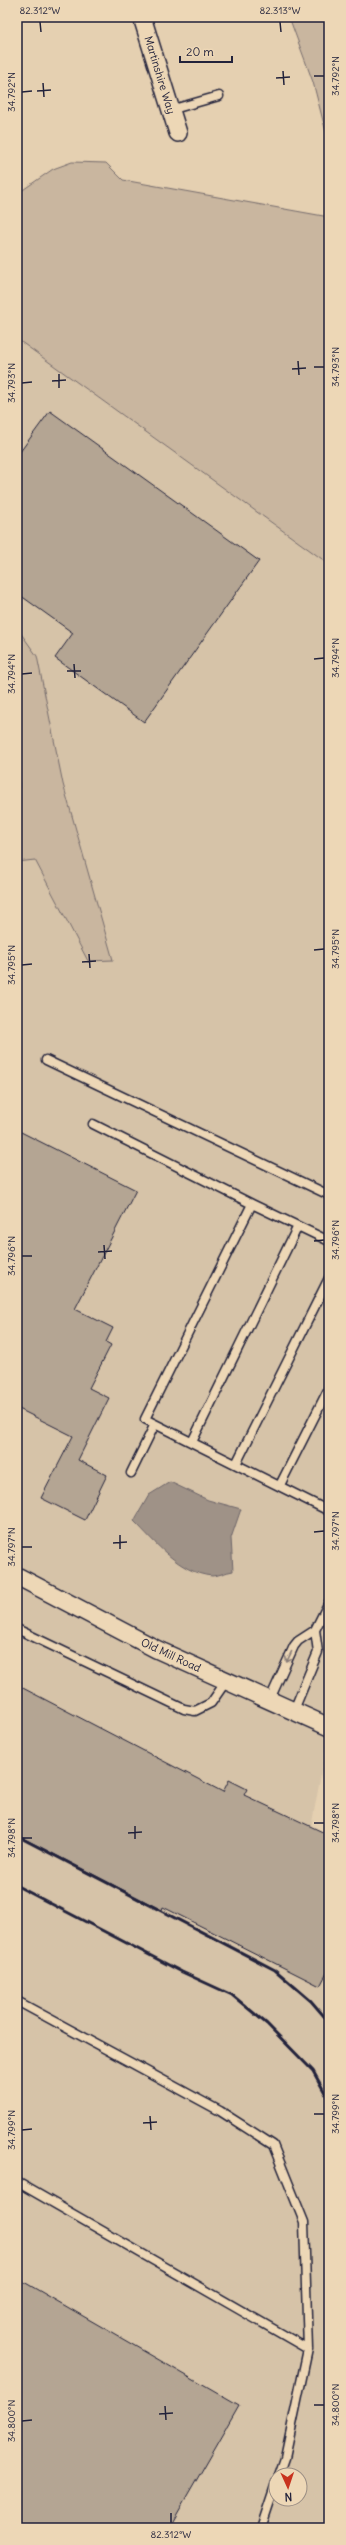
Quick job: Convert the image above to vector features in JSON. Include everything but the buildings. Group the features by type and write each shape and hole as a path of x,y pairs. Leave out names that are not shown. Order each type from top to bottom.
{"street":[{"name":"Martinshire Way","path":"142,17 178,133"},
{"name":"Old Mill Road","path":"17,1576 156,1649 270,1699 329,1727"}],"lane":[{"path":"170,110 219,96"},
{"path":"46,1060 329,1195"},
{"path":"93,1124 329,1241"},
{"path":"252,1204 145,1419 280,1485 329,1511"},
{"path":"192,1442 298,1226"},
{"path":"236,1464 329,1278"},
{"path":"280,1485 329,1388"},
{"path":"131,1473 154,1424"},
{"path":"270,1699 298,1641 315,1630 329,1602"},
{"path":"17,1629 184,1709 195,1711 211,1703 227,1680"},
{"path":"294,1710 318,1652 315,1630"},
{"path":"17,2001 220,2111 273,2145 304,2222 308,2349 282,2467"},
{"path":"17,2182 308,2349"},
{"path":"261,2528 268,2507"}],"shaded area":[{"path":"289,17 327,17 329,24 329,144 313,82"},
{"path":"72,162 106,163 123,180 329,217 329,564 17,339 17,194 53,169"},
{"path":"17,339 329,564 329,1731 310,1833 329,1848 329,2528 17,2528"},
{"path":"17,628 37,656 63,784 113,960 88,961 35,860 17,862 17,802 20,800 17,746"},
{"path":"170,1482 208,1500 241,1509 231,1538 233,1571 212,1576 200,1574 189,1569 168,1555 134,1521 149,1495"}],"railway":[{"path":"17,1836 275,1970 311,2001 329,2022"},
{"path":"17,1886 182,1972 232,1995 267,2024 313,2071 329,2100"}]}
